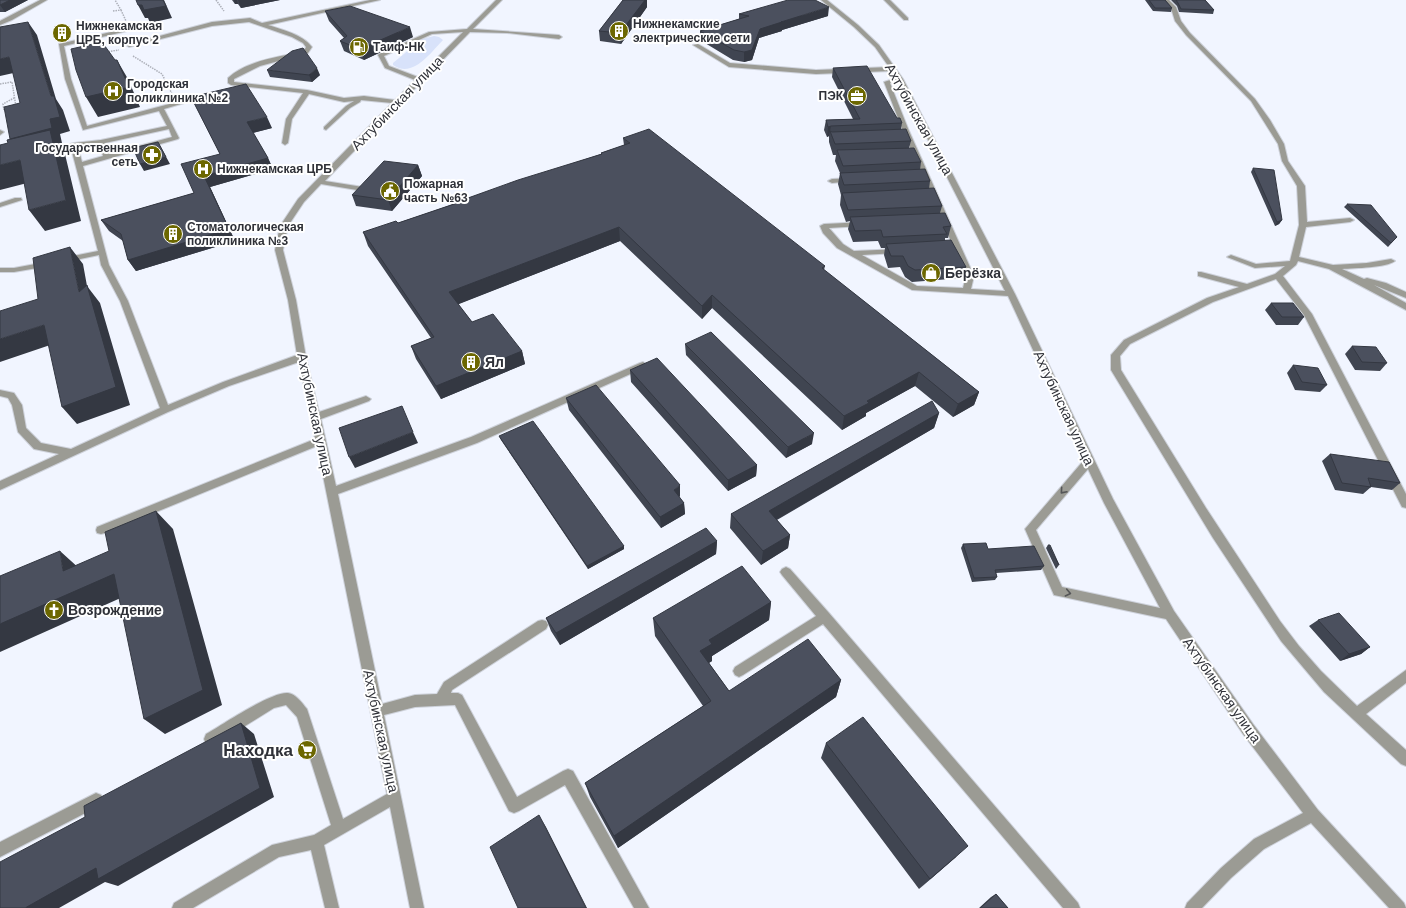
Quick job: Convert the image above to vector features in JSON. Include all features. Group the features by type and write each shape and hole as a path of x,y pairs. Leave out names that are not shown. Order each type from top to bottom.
{"street":[{"path":"0,23 44,0"},
{"path":"264,24 377,0"},
{"name":"Ахтубинская улица","path":"417,908 332,492 302,358 292,300 279,250 284,226 301,201 498,0"},
{"name":"Ахтубинская улица","path":"824,0 856,26 877,46 900,79 1011,294 1108,500 1170,615 1248,729 1313,815 1399,908"},
{"path":"887,0 906,20"},
{"path":"1166,0 1173,7 1178,21 1188,34 1240,86 1267,120 1281,144 1285,161 1301,186 1303,225 1294,260 1278,276 1210,300 1127,342 1116,355 1116,370 1176,471 1283,634 1305,662 1337,695 1406,759"},
{"path":"127,46 166,35 231,21 250,20 294,36 305,42 309,47 306,52 251,66 231,78 232,83 307,92 344,100 364,98 398,102"},
{"path":"419,79 387,68 381,55 420,37 433,33 469,30 503,30 559,37"},
{"path":"124,31 61,45 68,79 85,129 211,94"},
{"path":"696,45 729,65 816,72 894,69"},
{"path":"900,79 887,82 908,136 913,155 926,177 931,196 954,248 970,276 966,291"},
{"path":"226,90 242,85"},
{"path":"285,143 289,119 307,92"},
{"path":"326,128 348,106 364,98"},
{"path":"79,165 176,138 161,109"},
{"path":"44,152 171,127"},
{"path":"900,136 908,136"},
{"path":"101,142 107,157"},
{"path":"74,145 105,265 124,301 165,410"},
{"path":"918,178 926,177"},
{"path":"832,181 863,180"},
{"path":"320,182 360,189"},
{"path":"0,205 18,200"},
{"path":"1303,225 1350,220"},
{"path":"870,224 824,226 826,231 840,246 915,288 1011,294"},
{"path":"854,253 906,251"},
{"path":"0,270 14,270 102,252"},
{"path":"1232,257 1256,266 1294,260 1332,267 1368,265 1391,261"},
{"path":"1332,267 1359,280 1406,307"},
{"path":"1201,274 1249,287"},
{"path":"1278,276 1308,314 1406,504"},
{"path":"1359,280 1383,285 1406,294"},
{"path":"0,486 165,410 233,382 302,358"},
{"path":"332,492 474,440 653,361"},
{"path":"0,393 11,395 17,405 21,429 38,446 71,453"},
{"path":"315,417 366,399"},
{"path":"101,530 320,441"},
{"path":"1089,461 1030,529 1058,591 1170,615"},
{"path":"786,572 1073,908"},
{"path":"739,671 825,618"},
{"path":"441,700 448,686 542,625"},
{"path":"1357,713 1406,676"},
{"path":"377,712 415,701 458,698 514,806 568,776 642,908"},
{"path":"196,747 272,703 283,699 289,699 302,713 339,828"},
{"path":"0,850 105,795"},
{"path":"179,908 276,850 316,842 394,796"},
{"path":"1192,908 1226,873 1259,844 1313,815"},
{"path":"316,842 332,908"}],"path":[{"path":"113,11 121,10 115,0"},
{"path":"103,53 127,46"},
{"path":"130,52 155,71 162,74 174,97"},
{"path":"6,116 3,104 14,98"}],"shaded area":[{"path":"434,36 443,40 421,62 408,69 393,65 393,63 422,39"}],"building":[{"path":"0,0 10,0 0,5"},
{"path":"136,0 163,0 166,6 144,10 142,5 138,5"},
{"path":"623,0 645,0 620,33 599,31"},
{"path":"788,0 815,0 829,7 760,29 752,50 744,52 734,50 700,31 749,16 739,14"},
{"path":"1149,0 1165,0 1172,8 1155,8"},
{"path":"1176,0 1205,0 1214,10 1181,9"},
{"path":"350,6 410,27 360,49 340,41 347,36 325,11"},
{"path":"28,22 51,96 54,96 60,117 50,119 52,128 10,139 4,107 20,103 9,57 0,59 0,27"},
{"path":"102,42 115,60 117,60 129,87 86,97 76,70 71,49"},
{"path":"303,48 317,68 309,75 267,70 292,51"},
{"path":"867,66 897,118 900,118 902,123 828,127 826,120 860,119 833,68"},
{"path":"246,84 267,117 247,122 268,158 204,176 229,229 128,260 121,234 101,220 194,193 181,164 220,154 191,97"},
{"path":"649,129 825,266 822,268 979,392 958,404 919,372 867,401 869,403 844,416 712,295 702,306 619,227 449,292 472,322 493,314 522,351 436,386 411,346 434,337 363,232 396,221 398,223 469,199 468,198 518,180 602,154 601,153 630,143 623,138"},
{"path":"906,129 911,141 835,144 830,131 832,132"},
{"path":"50,130 66,200 29,210 20,160 0,165 0,145 8,143 7,140"},
{"path":"158,142 166,157 140,164 133,148"},
{"path":"914,148 921,162 843,166 837,150"},
{"path":"384,161 418,165 388,200 352,195"},
{"path":"1253,168 1274,170 1282,220 1277,222"},
{"path":"925,169 930,181 844,185 840,173"},
{"path":"934,188 942,206 848,210 842,193"},
{"path":"1347,204 1371,205 1397,237 1391,243"},
{"path":"945,213 951,226 943,227 947,234 883,237 881,230 855,231 850,217"},
{"path":"951,240 966,267 915,270 908,266 903,256 891,256 886,244"},
{"path":"70,247 79,292 87,285 116,387 62,407 44,325 0,339 0,311 38,299 33,258"},
{"path":"1271,303 1293,303 1304,317 1282,317"},
{"path":"711,332 814,433 788,447 685,344"},
{"path":"1352,346 1376,347 1387,363 1362,362"},
{"path":"657,358 757,465 728,480 630,370"},
{"path":"1293,365 1318,368 1327,385 1302,382"},
{"path":"596,385 680,485 674,490 684,503 660,517 566,398"},
{"path":"932,401 939,413 769,511 790,535 763,551 731,514"},
{"path":"402,406 413,432 349,457 339,428"},
{"path":"533,421 624,546 587,566 499,436"},
{"path":"1330,454 1389,462 1400,483 1368,478 1371,487 1342,483"},
{"path":"156,511 203,690 144,719 114,574 0,624 0,576 60,551 63,571 109,551 105,532"},
{"path":"706,528 717,541 556,633 546,618"},
{"path":"986,543 988,549 1034,546 1044,566 995,570 997,577 974,578 963,544"},
{"path":"1048,545 1050,545 1059,565"},
{"path":"742,566 771,602 709,640 712,644 700,651 729,691 808,639 841,680 614,836 585,783 711,701 653,618"},
{"path":"1339,613 1370,647 1349,654 1318,620"},
{"path":"863,717 968,846 930,879 826,743"},
{"path":"241,723 260,788 98,879 96,868 25,908 0,908 0,862 85,817 84,806"},
{"path":"539,815 586,908 518,908 490,847"},
{"path":"996,894 1008,908 980,908"}],"place":[{"name":"Нижнекамские электрические сети","path":"619,31"},
{"name":"Нижнекамская ЦРБ, корпус 2","path":"62,33"},
{"name":"Таиф-НК","path":"359,47"},
{"name":"Городская поликлиника №2","path":"113,91"},
{"name":"ПЭК","path":"857,96"},
{"name":"Государственная сеть","path":"152,155"},
{"name":"Нижнекамская ЦРБ","path":"203,169"},
{"name":"Пожарная часть №63","path":"390,191"},
{"name":"Стоматологическая поликлиника №3","path":"173,234"},
{"name":"Берёзка","path":"931,273"},
{"name":"Ял","path":"471,362"},
{"name":"Возрождение","path":"54,610"},
{"name":"Находка","path":"307,750"}]}
